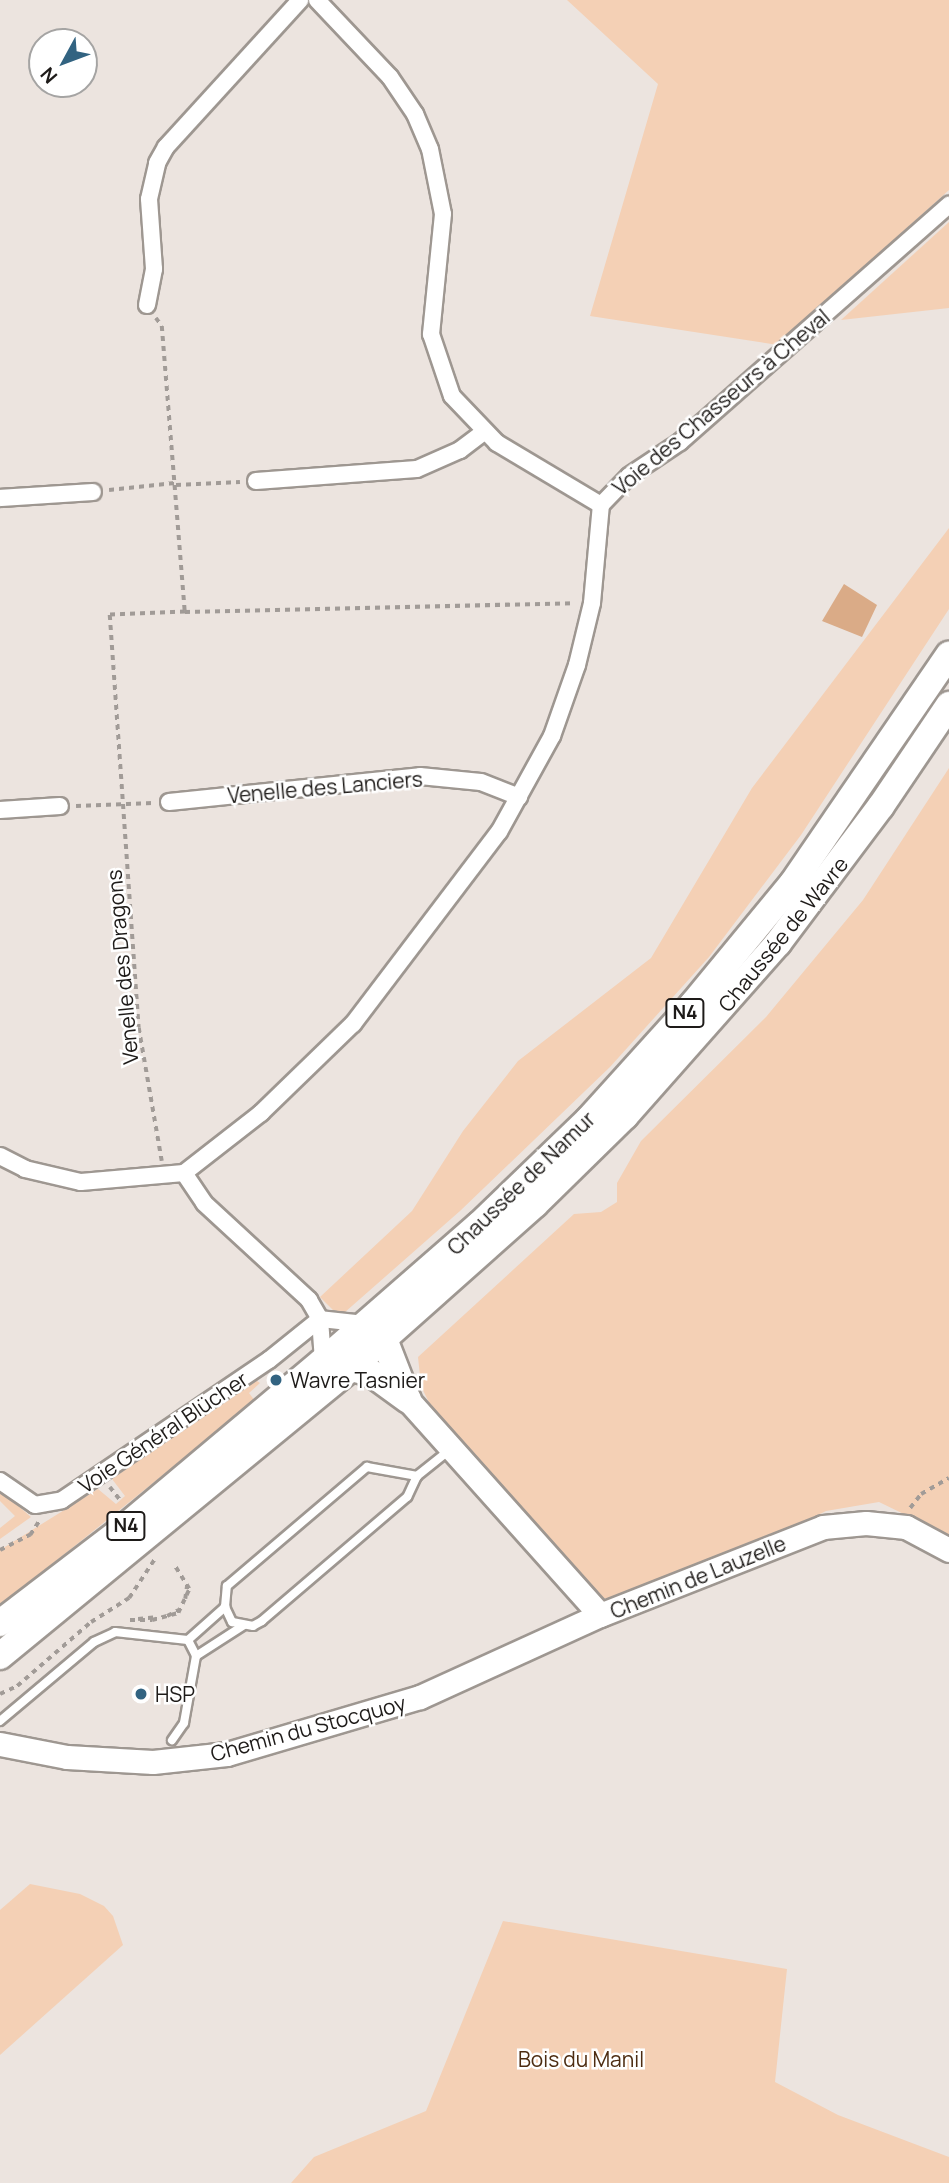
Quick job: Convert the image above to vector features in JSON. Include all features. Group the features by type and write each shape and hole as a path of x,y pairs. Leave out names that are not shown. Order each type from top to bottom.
{"main road":[{"name":"Chaussée de Namur","path":"0,1656 351,1368 375,1331 522,1185 684,1014 815,853 949,655"},
{"name":"Chaussée de Wavre","path":"535,1204 669,1071 745,983 841,861 949,705"},
{"name":"Chaussée de Namur","path":"0,1623 119,1532 323,1361 375,1331 535,1204"},
{"path":"375,1331 408,1400"},
{"path":"351,1368 370,1373 408,1400"}],"street":[{"path":"147,305 154,269 149,199 158,163 174,138 300,0"},
{"path":"317,0 390,77 423,131 443,214 431,313 434,353 452,396 484,432 601,505"},
{"name":"Voie des Chasseurs à Cheval","path":"184,1173 261,1113 353,1024 416,946 519,797 552,736 592,603 601,505 629,476 690,434 949,205"},
{"path":"256,481 417,469 460,450 484,432"},
{"path":"0,498 93,492"},
{"name":"Venelle des Lanciers","path":"163,803 420,776 481,782 519,797"},
{"path":"0,810 60,806"},
{"path":"0,1156 25,1169 81,1182 184,1173 204,1203 297,1286 320,1319 323,1361"},
{"path":"320,1319 375,1331"},
{"name":"Voie Général Blücher","path":"44,1505 62,1500 269,1360 320,1319"},
{"name":"Chemin de Lauzelle","path":"408,1400 453,1447 600,1615 823,1527 866,1523 906,1527 949,1550"},
{"path":"0,1481 27,1502 44,1505"},
{"name":"Chemin du Stocquoy","path":"0,1744 67,1756 153,1762 227,1754 420,1697 600,1615"}],"lane":[{"path":"196,1656 244,1625 262,1621 407,1497 417,1476 453,1447"},
{"path":"244,1625 232,1622 225,1607 228,1586 352,1477 367,1467 417,1476"},
{"path":"0,1721 94,1642 115,1632 188,1640 225,1607"},
{"path":"172,1740 184,1723 196,1656 188,1640"}],"path":[{"path":"147,305 162,326 185,612 592,603"},
{"path":"93,492 176,484 256,481"},
{"name":"Venelle des Dragons","path":"163,1168 139,1028 110,615 185,612"},
{"path":"79,806 163,803"},
{"path":"906,1527 908,1511 921,1494 949,1478"},
{"path":"0,1550 30,1535 44,1505"},
{"path":"126,1620 167,1616 178,1610 185,1600 187,1585 174,1565"},
{"path":"0,1694 17,1686 103,1615 129,1598 147,1573"},
{"path":"101,1609 109,1621"}],"green space":[{"path":"567,0 949,0 949,190 778,345 590,316 658,84"},
{"path":"949,222 949,308 841,320"},
{"path":"949,528 949,609 801,835 709,957 610,1067 460,1211 344,1313 333,1310 320,1297 412,1211 463,1131 518,1061 651,958 752,788"},
{"path":"949,768 949,1536 879,1502 826,1511 766,1541 611,1600 596,1596 434,1413 421,1386 418,1357 574,1214 601,1212 617,1202 617,1183 641,1141 766,1017 863,900"},
{"path":"254,1379 260,1383 249,1393 255,1401 0,1606 0,1550 98,1489 116,1504 125,1496 112,1479"},
{"path":"0,1490 31,1517 0,1539 0,1528 15,1516 0,1501"},
{"path":"30,1884 80,1894 104,1906 113,1916 123,1945 0,2055 0,1910"},
{"name":"Bois du Manil","path":"503,1921 787,1969 775,2082 838,2115 949,2157 949,2183 291,2183 314,2157 426,2111"}],"shaded area":[{"path":"844,584 877,605 862,637 822,621"}],"place":[{"name":"Wavre Tasnier","path":"276,1380"},
{"name":"HSP","path":"141,1694"}]}
